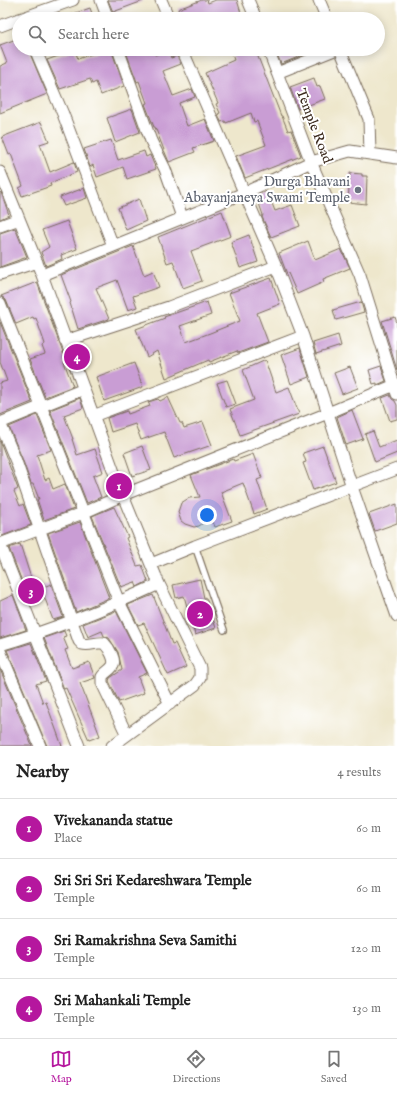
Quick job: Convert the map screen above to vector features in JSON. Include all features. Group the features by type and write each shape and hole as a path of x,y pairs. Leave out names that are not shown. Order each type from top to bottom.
{"street":[{"path":"40,12 73,0"},
{"path":"101,0 105,12"},
{"path":"161,0 166,12"},
{"path":"248,0 253,12"},
{"path":"319,0 324,12"},
{"path":"0,26 12,22"},
{"path":"38,56 63,114 112,246"},
{"path":"121,56 151,141 165,169 182,217"},
{"path":"185,56 276,266 303,336 352,487 397,616"},
{"name":"Temple Road","path":"271,56 311,162 360,275 396,388"},
{"path":"277,73 320,56"},
{"path":"343,56 369,119 370,154"},
{"path":"42,275 244,193 311,162 350,151 397,158"},
{"path":"0,172 42,275 65,341 84,389 92,416 123,495 159,584 200,668 200,678 195,685 112,746"},
{"path":"0,226 19,219"},
{"path":"0,274 37,262"},
{"path":"65,341 169,307 276,266"},
{"path":"0,303 119,602 170,704"},
{"path":"92,416 303,336"},
{"path":"79,746 0,544 83,513 123,495 328,413 396,388"},
{"path":"84,389 0,423 16,461 39,530 72,621 82,644 86,645 99,642 104,643 108,647 113,663 112,667 102,677 102,683 127,735"},
{"path":"151,564 397,469"},
{"path":"0,645 35,635 72,621 159,584"},
{"path":"0,651 40,746"}],"lane":[{"path":"195,546 224,630"}],"building":[{"path":"108,0 142,0 143,1 113,12"},
{"path":"202,0 207,0 208,3 216,0 237,0 241,12 179,12 178,9"},
{"path":"90,8 91,12 79,12"},
{"path":"12,41 12,56 31,56 47,94 0,113 0,66 7,63 0,45"},
{"path":"58,56 77,56 78,59 86,56 113,56 124,86 101,95 96,82 92,84 90,79 60,89 47,60"},
{"path":"128,56 170,56 171,58 177,56 181,64 163,71 173,96 192,89 195,97 179,103 187,126 205,119 214,141 193,148 195,152 169,162 145,104 147,103 139,81 137,82"},
{"path":"233,56 258,56 281,116 288,131 291,130 301,156 245,178 236,156 266,145 257,121 254,122 251,113 226,123 225,121 221,122 218,114 220,113 216,104 218,103 205,73 234,60"},
{"path":"278,56 301,56 281,64"},
{"path":"314,78 317,87 320,86 325,99 298,109 290,87"},
{"path":"132,109 140,132 115,142 107,118"},
{"path":"41,122 49,141 40,144 50,172 74,162 77,172 50,183 51,186 22,196 19,188 23,186 11,154 9,155 2,137"},
{"path":"111,140 118,160 144,151 146,157 150,155 156,169 127,179 123,167 97,177 93,165 90,167 84,149"},
{"path":"350,173 367,176 366,204 348,202"},
{"path":"84,188 87,198 64,206 60,197"},
{"path":"267,191 275,211 292,205 300,226 271,237 262,217 263,215 256,195"},
{"path":"1,192 9,215 0,219 0,193"},
{"path":"139,199 146,221 126,230 118,208"},
{"path":"222,211 231,236 191,251 202,281 183,288 173,261 167,263 158,237"},
{"path":"67,221 77,249 61,255 62,259 46,266 41,252 49,247 42,230"},
{"path":"15,228 27,257 0,267 0,233"},
{"path":"249,235 258,262 240,268 231,242"},
{"path":"308,241 315,260 341,249 350,268 323,279 324,282 297,294 279,253"},
{"path":"133,246 144,275 153,271 159,287 133,296 137,307 128,310 117,280 96,288 109,319 78,329 70,303 71,302 61,275"},
{"path":"271,278 280,304 257,313 268,342 238,353 237,351 209,362 208,360 166,378 157,351 147,357 136,329 165,318 164,317 207,302 211,315 180,326 186,342 210,333 240,321 229,293"},
{"path":"37,282 66,361 64,362 73,386 45,397 30,359 45,354 42,346 45,344 36,318 34,319 33,317 16,324 6,300 1,296"},
{"path":"361,302 364,312 336,320 333,310"},
{"path":"395,317 397,323 397,370 382,321"},
{"path":"0,322 32,402 0,415 0,383 7,381 0,362"},
{"path":"338,335 341,346 316,354 313,343"},
{"path":"300,348 309,377 291,384 281,355"},
{"path":"265,360 276,392 289,387 299,414 240,435 230,409 254,400 243,370"},
{"path":"134,363 143,387 104,401 96,377"},
{"path":"381,366 386,381 377,385 377,383 373,384 369,370"},
{"path":"350,367 358,388 342,394 334,373"},
{"path":"227,380 236,404 226,407 217,383"},
{"path":"390,395 397,405 397,419 390,421 382,398"},
{"path":"168,397 180,423 182,423 184,428 203,422 212,445 174,458 164,432 141,440 135,424 111,432 107,418 127,411 128,414 150,406 148,402 158,399 160,401"},
{"path":"80,398 83,408 64,415 77,455 95,449 103,472 93,476 101,497 87,503 50,410"},
{"path":"352,410 363,439 346,445 337,417"},
{"path":"37,415 51,450 37,455 45,480 49,478 53,489 65,484 74,509 44,520 37,499 39,499 33,484 31,484 9,427"},
{"path":"373,431 379,447 397,440 397,453 375,462 365,434"},
{"path":"0,441 18,489 14,491 20,506 23,504 31,525 2,536 0,531"},
{"path":"142,446 151,470 132,476 124,453"},
{"path":"323,446 336,482 313,490 303,463 306,462 303,453"},
{"path":"253,454 262,478 257,480 267,509 254,514 243,483 221,492 232,521 215,527 211,517 199,526 194,527 181,521 178,512 181,503 189,498 200,497 191,475 233,459 234,461"},
{"path":"397,504 397,523 375,531 369,514"},
{"path":"114,507 128,537 126,538 137,566 142,565 148,581 137,587 135,582 121,587 92,516"},
{"path":"80,522 109,598 76,612 48,533"},
{"path":"20,544 31,578 32,577 35,585 37,584 41,592 28,597 9,548"},
{"path":"200,579 204,598 206,598 216,628 195,635 184,596 176,598 173,585"},
{"path":"51,584 63,617 53,620 41,588"},
{"path":"13,595 26,630 0,638 0,601"},
{"path":"153,595 172,644 175,643 186,667 168,675 144,623 138,625 128,605"},
{"path":"116,611 147,673 138,677 144,693 119,702 109,681 110,678 122,670 118,652 109,638 104,636 102,631 88,637 83,624"},
{"path":"64,631 66,636 63,637 68,649 65,650 72,668 89,662 95,678 80,683 100,736 89,740 66,688 64,689 44,638"},
{"path":"31,643 46,681 36,684 43,703 46,702 62,746 47,746 7,650"},
{"path":"0,669 32,746 0,746"}],"place":[{"name":"Durga Bhavani Abayanjaneya Swami Temple","path":"358,190"},
{"name":"Sri Mahankali Temple","path":"77,357"},
{"name":"Vivekananda statue","path":"119,486"},
{"name":"Sri Ramakrishna Seva Samithi","path":"31,591"},
{"name":"Sri Sri Sri Kedareshwara Temple","path":"200,614"}]}
